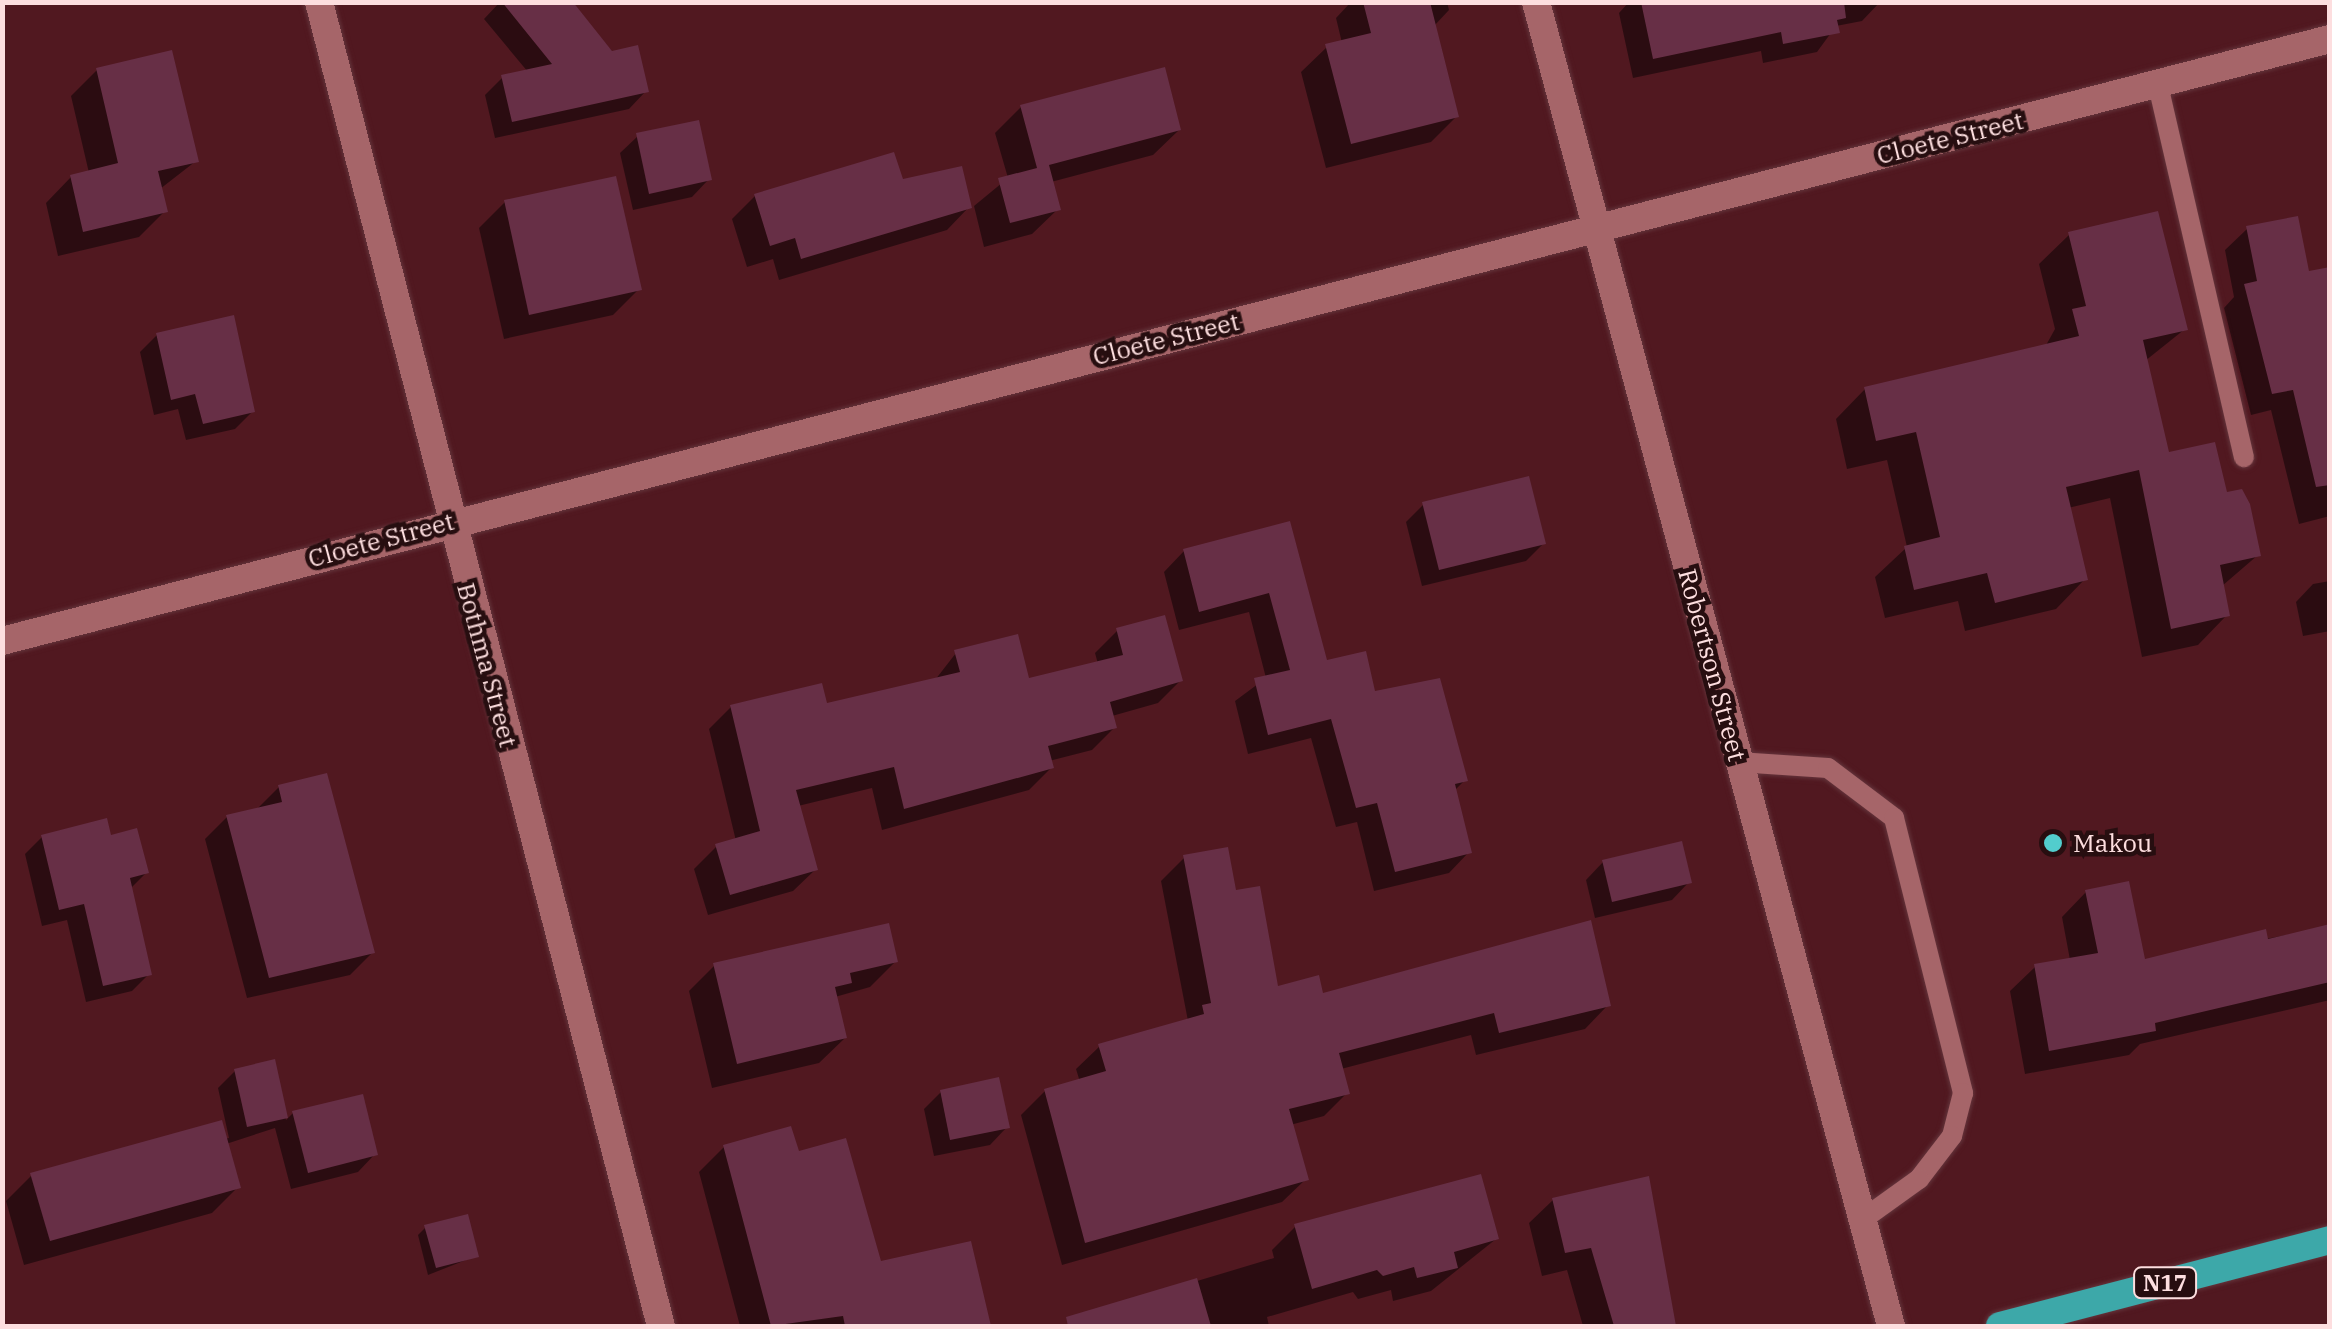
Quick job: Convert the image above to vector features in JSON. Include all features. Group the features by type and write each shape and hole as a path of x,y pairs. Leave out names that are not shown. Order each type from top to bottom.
{"highway":[{"name":"N17","path":"2000,1326 2330,1240"}],"street":[{"name":"Bothma Street","path":"319,2 449,521 660,1326"},
{"name":"Robertson Street","path":"1536,2 1891,1326"},
{"name":"Cloete Street","path":"2,641 449,521 2330,40"}],"lane":[{"path":"2158,85 2244,457"},
{"path":"1738,762 1828,768 1867,791 1894,818 1963,1094 1952,1136 1919,1178 1862,1220"}],"building":[{"path":"502,2 573,2 612,51 638,45 649,92 512,122 501,75 552,64"},
{"path":"1363,2 1430,2 1459,117 1351,144 1325,44 1371,33"},
{"path":"1641,2 1844,2 1846,18 1837,20 1840,33 1783,44 1781,32 1653,59"},
{"path":"172,50 199,162 158,171 168,212 83,232 70,175 118,163 96,68"},
{"path":"1165,67 1181,130 1049,165 1061,210 1010,223 998,178 1037,168 1020,105"},
{"path":"699,120 712,180 649,194 636,133"},
{"path":"894,152 903,179 962,166 972,208 801,259 795,238 770,246 754,194"},
{"path":"616,176 642,290 529,315 504,200"},
{"path":"2158,211 2188,330 2143,340 2169,452 2215,442 2227,492 2242,489 2250,504 2261,556 2220,565 2230,616 2171,629 2139,470 2066,487 2088,580 1995,603 1987,573 1914,590 1904,546 1940,537 1916,432 1876,441 1864,387 2079,336 2072,309 2086,306 2068,232"},
{"path":"2298,216 2309,271 2330,267 2330,485 2316,487 2293,390 2272,394 2244,284 2257,281 2246,226"},
{"path":"234,315 255,412 203,424 195,394 171,400 156,333"},
{"path":"1529,476 1546,544 1439,570 1422,502"},
{"path":"1290,521 1327,660 1366,651 1375,691 1440,678 1468,781 1455,784 1472,853 1395,872 1377,803 1356,808 1331,719 1268,735 1254,678 1290,670 1269,593 1199,612 1183,549"},
{"path":"1165,615 1183,681 1110,702 1117,728 1048,746 1054,768 904,809 894,767 796,790 818,870 730,895 715,844 760,831 730,705 822,683 827,703 960,672 954,650 1018,634 1029,678 1123,655 1116,628"},
{"path":"327,773 375,953 269,978 226,815 282,802 278,785"},
{"path":"107,818 111,835 137,828 149,873 130,878 152,975 103,986 84,904 59,910 41,835"},
{"path":"1682,841 1692,883 1612,902 1602,860"},
{"path":"1228,847 1236,890 1260,886 1278,986 1319,975 1323,993 1591,920 1611,1006 1499,1033 1494,1013 1339,1053 1350,1094 1289,1109 1309,1180 1085,1243 1044,1089 1106,1071 1098,1044 1204,1014 1202,1005 1211,1003 1183,855"},
{"path":"2129,881 2145,959 2266,929 2268,939 2330,924 2330,982 2155,1023 2156,1031 2049,1051 2034,964 2098,953 2085,890"},
{"path":"889,923 898,962 850,973 852,983 835,987 847,1038 737,1064 713,963"},
{"path":"275,1059 288,1118 247,1127 234,1069"},
{"path":"999,1077 1010,1128 950,1140 940,1090"},
{"path":"363,1094 378,1155 308,1173 292,1111"},
{"path":"222,1120 241,1188 50,1241 30,1173"},
{"path":"791,1126 799,1151 846,1138 881,1261 971,1241 991,1326 845,1326 843,1316 771,1326 723,1145"},
{"path":"1481,1174 1499,1239 1454,1252 1458,1268 1417,1278 1414,1267 1383,1276 1377,1270 1312,1289 1294,1224"},
{"path":"1649,1176 1676,1326 1614,1326 1591,1248 1565,1253 1552,1198"},
{"path":"468,1214 479,1257 436,1268 424,1225"},
{"path":"1197,1278 1211,1326 1068,1326 1066,1317"}],"place":[{"name":"Makou","path":"2053,843"}]}
